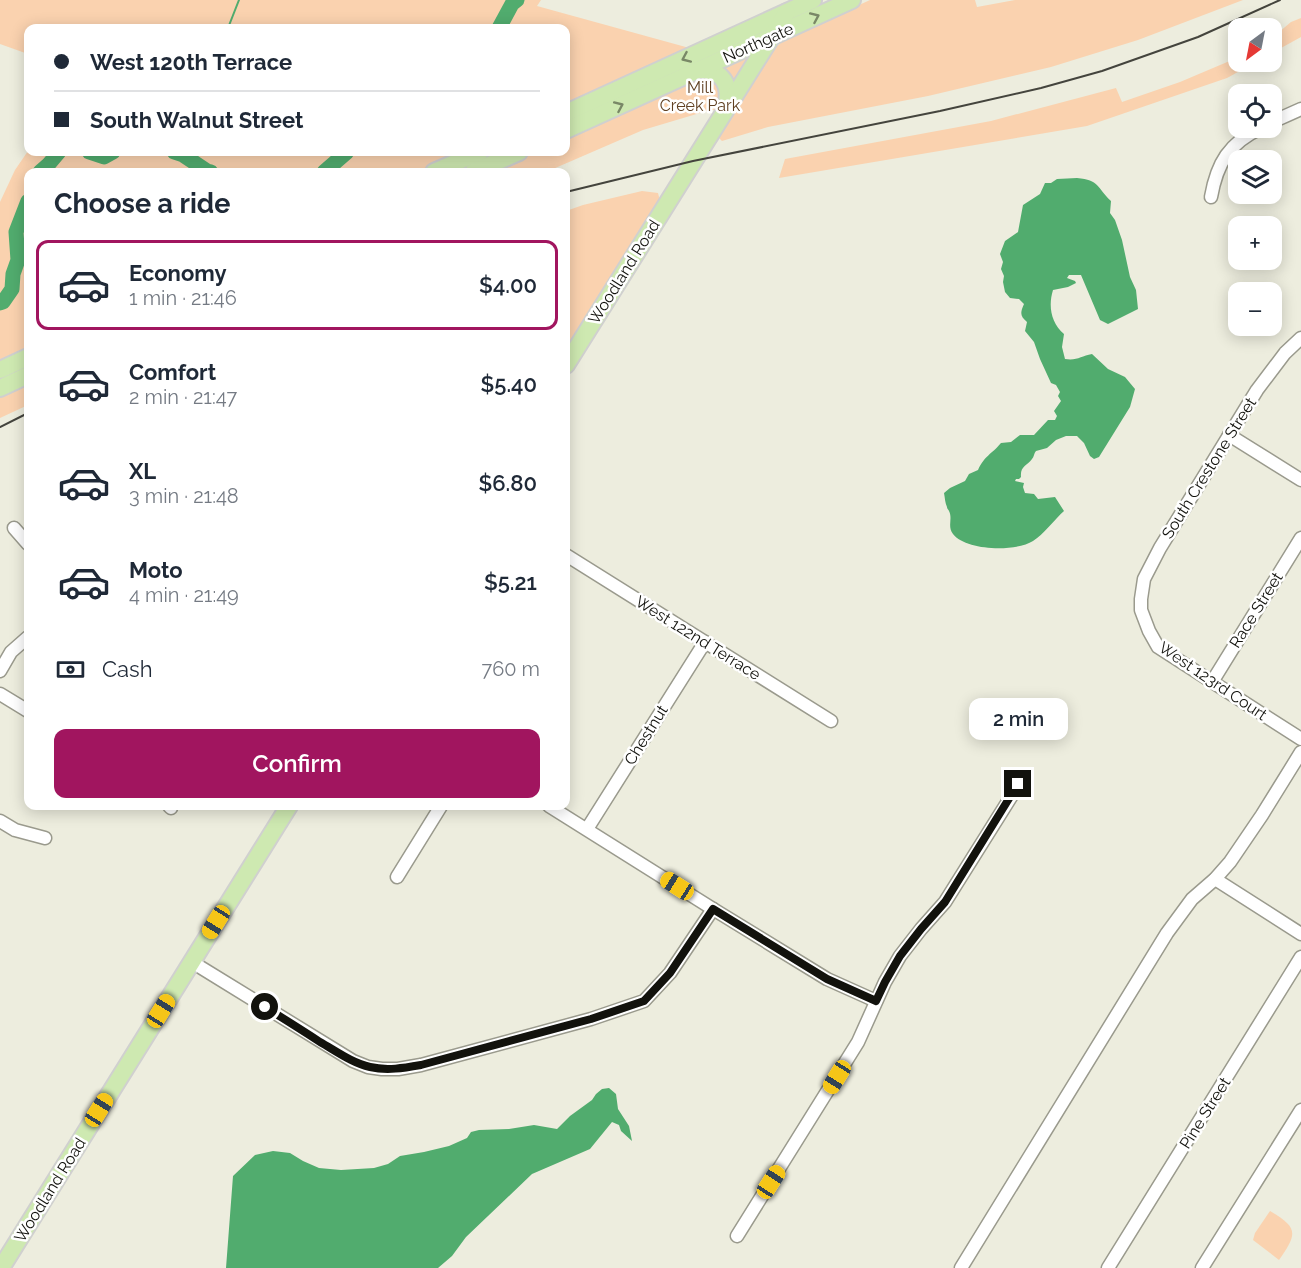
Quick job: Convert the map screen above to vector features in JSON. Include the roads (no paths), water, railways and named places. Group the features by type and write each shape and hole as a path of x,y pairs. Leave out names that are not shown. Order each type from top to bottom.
{"main road":[{"name":"Northgate","path":"570,110 791,6 813,0"},
{"name":"Northgate","path":"570,128 852,0"},
{"name":"Woodland Road","path":"570,358 791,6"},
{"path":"699,70 708,69 724,82 729,94 726,109"},
{"path":"443,168 471,156"},
{"path":"482,168 510,156"},
{"path":"0,370 24,359"},
{"path":"0,388 24,377"},
{"name":"Woodland Road","path":"2,1268 287,810"}],"street":[{"path":"1282,118 1301,109"},
{"path":"1211,197 1218,170 1229,151 1243,138"},
{"name":"South Crestone Street","path":"1141,610 1144,579 1160,548 1257,390 1285,352 1301,338"},
{"path":"1229,435 1301,480"},
{"path":"14,528 24,539"},
{"name":"Race Street","path":"1212,682 1301,538"},
{"name":"West 122nd Terrace","path":"570,558 831,721"},
{"name":"West 123rd Court","path":"1141,610 1149,632 1158,647 1301,739"},
{"path":"0,671 11,652 24,641"},
{"name":"Chestnut","path":"587,829 705,642"},
{"path":"0,694 24,709"},
{"path":"962,1268 1167,933 1192,900 1230,862 1301,752"},
{"path":"737,1236 858,1042 885,982 900,956 945,902 1018,784"},
{"path":"397,877 439,810"},
{"path":"556,810 827,979 876,1001"},
{"path":"0,821 15,830 45,838"},
{"path":"1215,879 1301,934"},
{"path":"192,962 353,1061 368,1067 398,1069 421,1065 591,1019 644,1001 670,973 713,909"},
{"name":"Pine Street","path":"1108,1268 1301,957"},
{"path":"1202,1268 1301,1110"}],"waterway":[{"path":"230,24 239,0"},
{"path":"501,24 512,4 517,0"},
{"path":"45,168 56,156"},
{"path":"101,156 106,156"},
{"path":"184,156 202,168"},
{"path":"329,168 342,156"},
{"path":"0,303 12,289 13,274 18,260 16,232 24,211"}],"railway":[{"path":"570,191 693,161 1041,88 1102,71 1198,37 1280,0"},
{"path":"0,427 24,415"}],"park label":[{"name":"Mill Creek Park","path":"700,96"}]}
